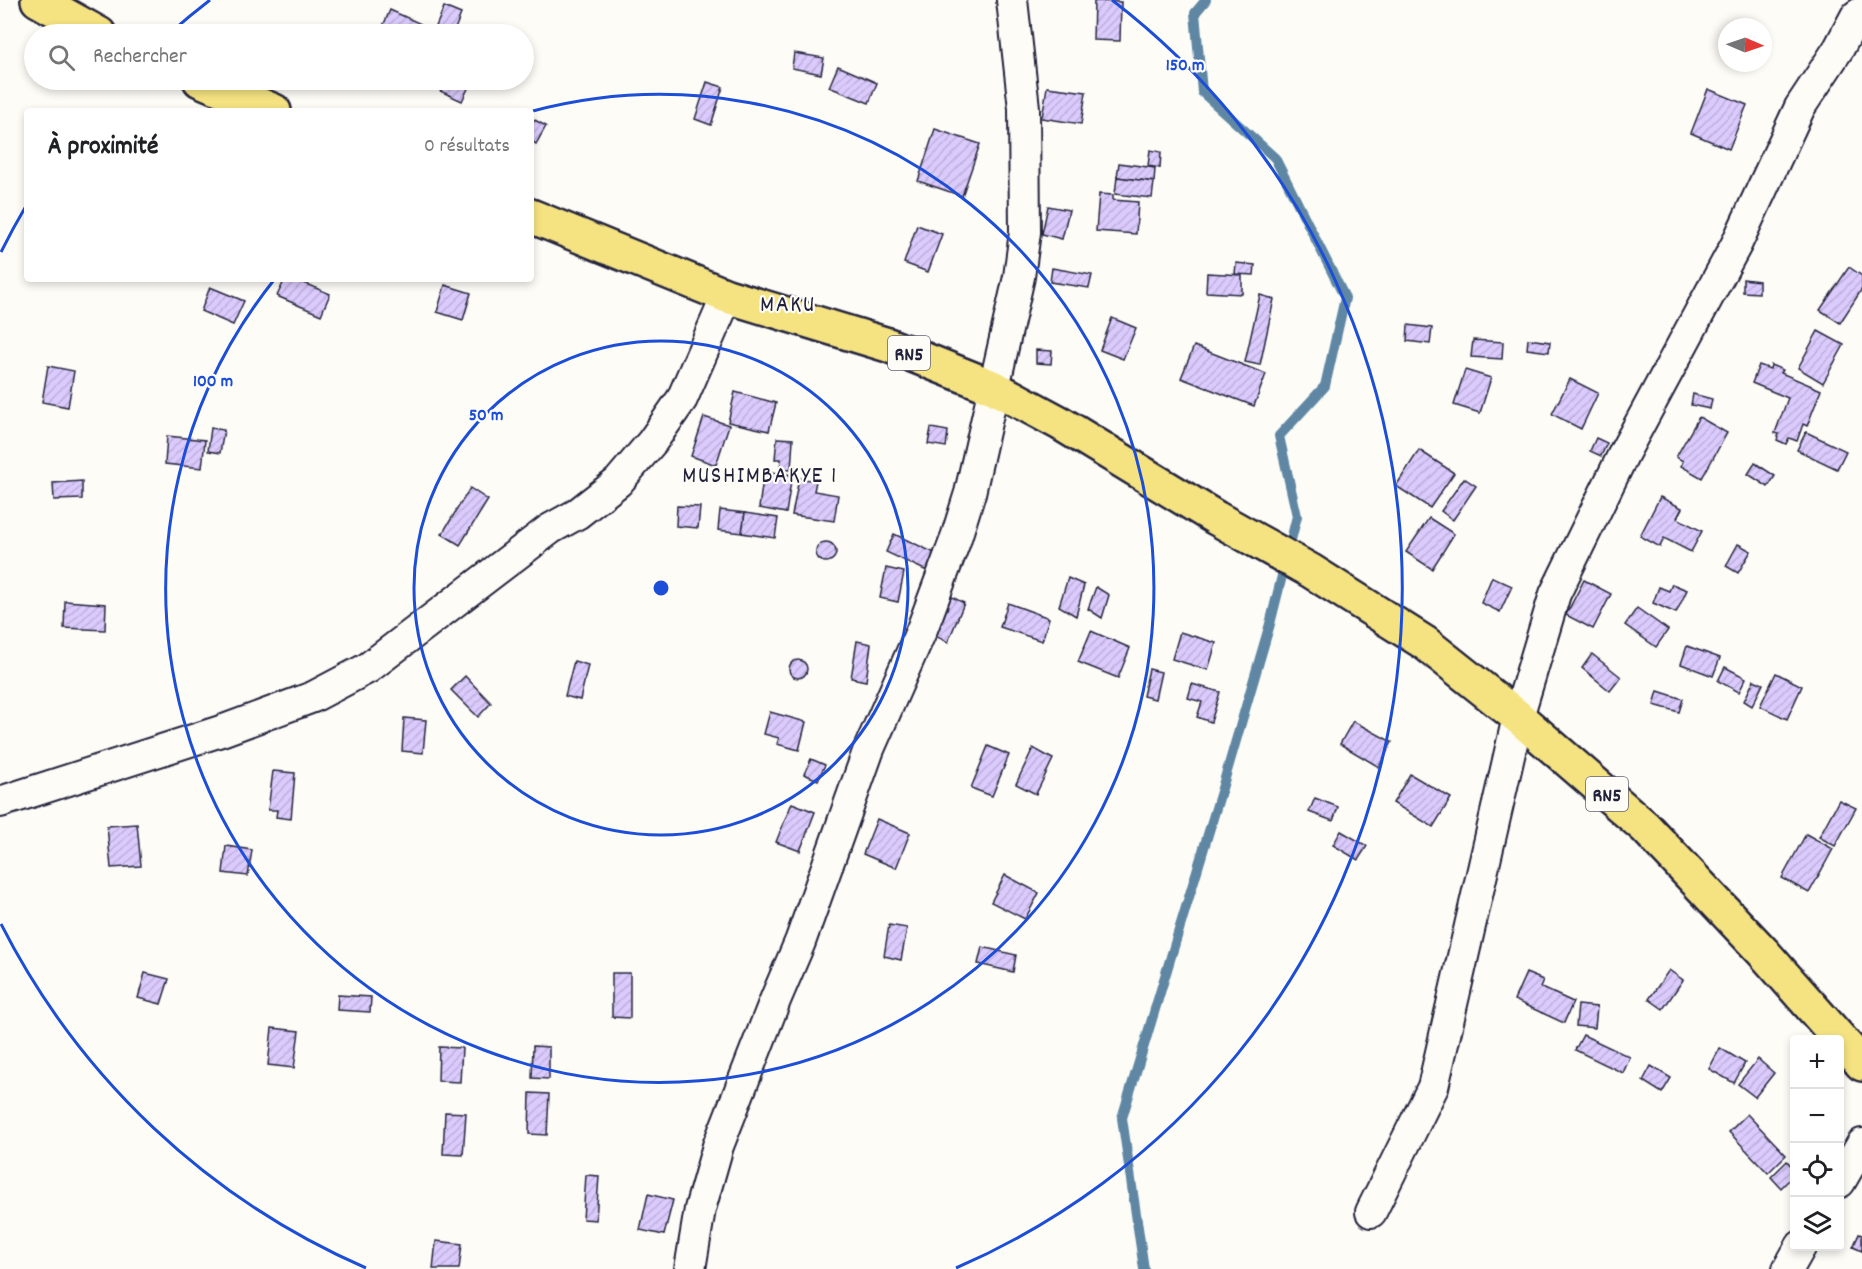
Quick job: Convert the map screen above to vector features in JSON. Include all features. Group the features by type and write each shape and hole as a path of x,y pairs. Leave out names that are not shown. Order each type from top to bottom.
{"highway":[{"path":"38,0 81,24"},
{"path":"224,90 267,108"},
{"name":"RN5","path":"534,217 727,296 888,345 995,388 1060,423 1216,518 1311,570 1425,643 1518,717 1646,827 1764,952 1862,1064"}],"street":[{"path":"690,1269 700,1209 718,1146 800,942 869,749 922,629 956,541 970,493 1019,277 1025,232 1024,108 1012,0"},
{"path":"1371,1212 1433,1087 1518,717 1555,594 1624,453 1736,245 1800,107 1839,48 1856,16 1862,12"},
{"path":"0,802 224,730 313,697 368,668 550,529 577,514 618,482 652,442 682,399 727,296"},
{"path":"1844,1174 1862,1144"},
{"path":"1788,1269 1798,1251"}],"building":[{"path":"1094,1 1121,2 1120,41 1093,40"},
{"path":"444,7 461,14 457,24 437,24"},
{"path":"390,10 421,24 384,24"},
{"path":"794,53 824,58 821,74 792,68"},
{"path":"838,66 877,83 869,103 829,87"},
{"path":"707,82 723,87 711,125 695,119"},
{"path":"1047,87 1086,92 1081,124 1042,118"},
{"path":"1708,89 1747,105 1729,149 1691,133"},
{"path":"440,90 467,90 462,101"},
{"path":"534,120 546,126 536,144 534,143"},
{"path":"935,129 980,144 962,196 918,181"},
{"path":"1150,150 1161,152 1160,168 1148,166"},
{"path":"1119,163 1155,168 1154,182 1117,177"},
{"path":"1117,177 1154,182 1152,198 1115,194"},
{"path":"1099,194 1113,195 1113,200 1138,202 1136,234 1096,231"},
{"path":"1048,206 1069,210 1062,239 1042,234"},
{"path":"917,225 942,234 928,272 904,263"},
{"path":"1236,263 1255,265 1254,275 1235,274"},
{"path":"1849,267 1862,276 1862,289 1840,323 1820,310"},
{"path":"1052,268 1092,275 1089,288 1050,282"},
{"path":"1207,273 1242,275 1242,294 1206,292"},
{"path":"1743,279 1759,281 1759,293 1743,292"},
{"path":"284,282 301,282 330,294 321,315 277,296"},
{"path":"445,285 471,293 463,320 437,312"},
{"path":"210,287 244,301 233,325 201,311"},
{"path":"1260,295 1274,299 1260,365 1245,362"},
{"path":"1112,318 1136,328 1123,359 1100,350"},
{"path":"1408,325 1432,328 1430,344 1407,341"},
{"path":"1818,331 1844,345 1823,383 1798,368"},
{"path":"1528,339 1550,342 1549,352 1527,349"},
{"path":"1473,340 1503,342 1502,359 1471,357"},
{"path":"1194,346 1266,374 1254,406 1181,378"},
{"path":"1036,350 1052,351 1051,364 1036,363"},
{"path":"1759,365 1770,369 1771,365 1783,370 1781,373 1821,390 1807,426 1803,424 1797,441 1789,438 1786,444 1777,440 1779,434 1775,433 1788,398 1752,383"},
{"path":"48,366 74,371 68,407 42,402"},
{"path":"1465,370 1491,378 1480,413 1454,405"},
{"path":"1570,379 1598,393 1581,429 1552,414"},
{"path":"735,392 776,403 769,431 728,422"},
{"path":"1693,394 1712,399 1710,409 1691,405"},
{"path":"704,417 729,425 716,465 691,456"},
{"path":"1699,417 1727,433 1702,478 1681,466 1683,461 1676,457"},
{"path":"211,428 224,430 220,453 208,451"},
{"path":"931,428 948,431 946,447 928,444"},
{"path":"1806,432 1846,451 1837,469 1797,450"},
{"path":"167,436 205,440 202,468 165,464"},
{"path":"777,438 793,439 791,470 780,469 781,459 775,459"},
{"path":"1596,438 1607,443 1601,456 1590,451"},
{"path":"1419,450 1454,473 1430,508 1396,486"},
{"path":"1755,463 1775,476 1768,487 1748,474"},
{"path":"764,471 792,475 786,513 759,508"},
{"path":"799,478 816,481 814,491 838,495 834,521 792,515"},
{"path":"1464,478 1476,486 1453,520 1441,511"},
{"path":"82,481 82,499 54,500 53,483"},
{"path":"470,488 488,500 460,545 442,534"},
{"path":"1660,497 1682,508 1677,518 1702,531 1691,552 1664,538 1660,547 1640,536"},
{"path":"677,506 700,507 698,528 676,526"},
{"path":"720,510 745,513 742,533 718,530"},
{"path":"745,513 778,518 775,538 742,533"},
{"path":"1429,518 1454,534 1432,569 1406,552"},
{"path":"894,534 937,554 929,572 886,552"},
{"path":"826,542 833,545 836,552 833,559 826,562 819,559 816,552 819,545"},
{"path":"1738,544 1751,551 1738,573 1726,566"},
{"path":"886,568 904,572 898,602 880,598"},
{"path":"1492,577 1512,586 1500,612 1481,603"},
{"path":"1068,578 1084,585 1076,616 1059,606"},
{"path":"1584,580 1611,594 1593,629 1566,615"},
{"path":"1672,584 1687,590 1676,613 1653,603 1659,587 1669,591"},
{"path":"1096,587 1109,595 1102,618 1088,609"},
{"path":"950,596 964,603 948,642 933,635"},
{"path":"65,601 106,604 105,630 64,628"},
{"path":"1008,603 1049,618 1042,641 1000,627"},
{"path":"1637,608 1668,630 1656,647 1625,625"},
{"path":"1091,631 1130,648 1118,678 1078,662"},
{"path":"1180,632 1216,643 1208,670 1172,659"},
{"path":"857,641 871,644 866,681 851,678"},
{"path":"1687,646 1720,658 1713,676 1681,664"},
{"path":"1592,654 1621,677 1610,691 1582,668"},
{"path":"794,660 802,660 807,665 805,676 794,678 789,673 789,665"},
{"path":"574,661 588,665 580,700 565,696"},
{"path":"1725,667 1746,678 1739,692 1718,681"},
{"path":"1149,669 1161,672 1155,699 1143,696"},
{"path":"1776,673 1802,686 1787,719 1760,706"},
{"path":"465,676 491,703 478,717 451,690"},
{"path":"1754,680 1763,684 1752,706 1744,701"},
{"path":"1192,684 1220,692 1211,722 1197,717 1202,702 1188,698"},
{"path":"1658,691 1683,699 1679,712 1654,705"},
{"path":"770,712 806,722 799,750 777,744 779,738 764,734"},
{"path":"404,718 426,720 423,753 402,751"},
{"path":"1353,721 1392,742 1379,767 1340,744"},
{"path":"988,746 1009,755 992,796 971,788"},
{"path":"1033,748 1053,759 1036,794 1016,784"},
{"path":"811,759 825,765 818,780 804,774"},
{"path":"273,771 295,773 291,819 276,817 277,810 268,810"},
{"path":"1410,774 1451,798 1433,827 1393,803"},
{"path":"1315,798 1338,807 1333,821 1309,812"},
{"path":"1839,800 1856,808 1835,846 1819,837"},
{"path":"792,803 815,812 800,851 776,842"},
{"path":"877,819 910,833 896,868 863,854"},
{"path":"137,824 141,866 111,868 107,826"},
{"path":"1341,831 1367,846 1358,860 1333,845"},
{"path":"1806,834 1833,849 1809,893 1782,878"},
{"path":"226,846 252,850 248,876 223,873"},
{"path":"1005,875 1039,893 1025,919 991,902"},
{"path":"889,925 907,928 901,960 884,956"},
{"path":"982,947 1016,955 1013,972 978,964"},
{"path":"1669,970 1683,980 1663,1009 1649,999"},
{"path":"145,973 169,979 161,1004 138,998"},
{"path":"612,973 630,973 630,1018 612,1017"},
{"path":"1526,973 1543,980 1540,987 1573,1002 1564,1023 1514,1000"},
{"path":"338,995 371,997 370,1012 337,1010"},
{"path":"1578,1005 1597,1007 1595,1028 1576,1026"},
{"path":"272,1028 299,1031 294,1068 268,1065"},
{"path":"1583,1035 1630,1057 1623,1073 1575,1050"},
{"path":"533,1046 549,1047 549,1079 532,1078"},
{"path":"439,1047 462,1048 460,1082 438,1081"},
{"path":"1720,1048 1745,1063 1734,1083 1709,1069"},
{"path":"1758,1059 1774,1073 1755,1097 1738,1084"},
{"path":"1651,1066 1671,1078 1662,1093 1643,1081"},
{"path":"530,1093 549,1094 547,1135 529,1134"},
{"path":"445,1112 466,1113 463,1155 443,1154"},
{"path":"1747,1114 1786,1155 1768,1173 1729,1132"},
{"path":"1787,1161 1790,1164 1790,1179 1781,1188 1771,1177"},
{"path":"586,1175 599,1176 596,1220 583,1219"},
{"path":"648,1194 673,1200 664,1235 640,1230"},
{"path":"1859,1234 1862,1235 1862,1251 1853,1247"},
{"path":"436,1241 462,1244 459,1269 433,1269"}],"waterway":[{"path":"1144,1269 1122,1118 1270,624 1297,516 1279,436 1325,386 1345,298 1275,158 1202,92 1195,13 1206,0"}],"district":[{"name":"MAKU","path":"788,303"},
{"name":"MUSHIMBAKYE 1","path":"760,474"}]}
